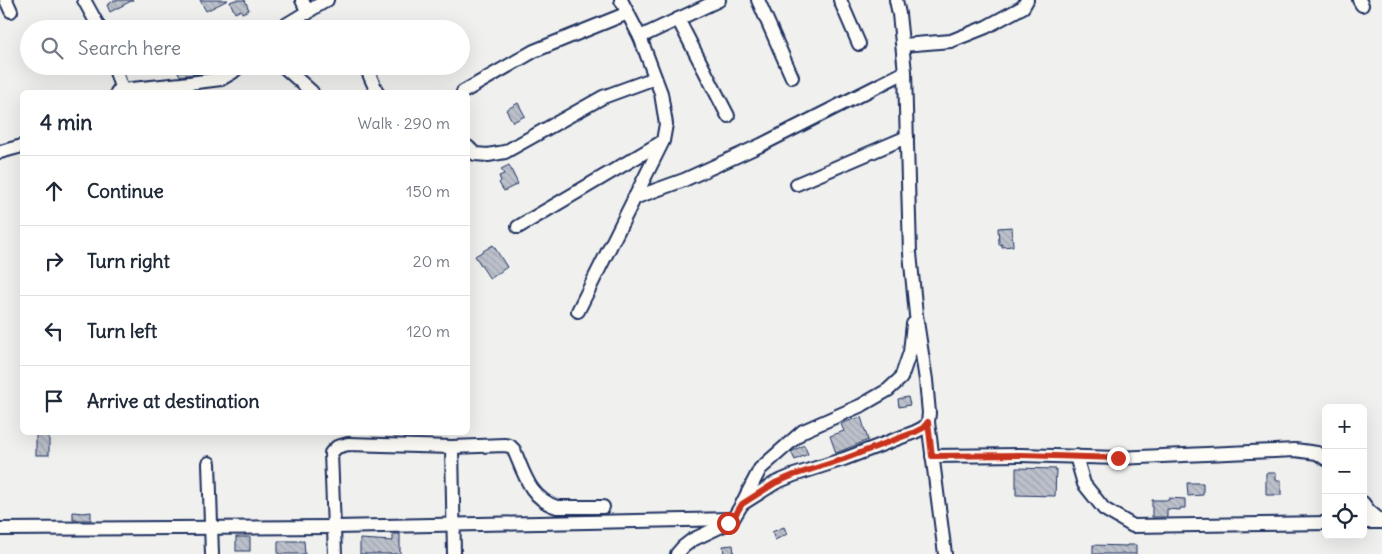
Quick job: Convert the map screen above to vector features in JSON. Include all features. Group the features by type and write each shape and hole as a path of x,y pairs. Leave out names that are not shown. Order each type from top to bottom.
{"street":[{"path":"84,0 95,20"},
{"path":"302,0 308,12"},
{"path":"294,20 327,0"},
{"path":"578,311 663,141 666,124 661,93 640,37 622,0"},
{"path":"640,37 719,0"},
{"path":"758,0 792,77"},
{"path":"840,0 859,44"},
{"path":"896,0 900,14 905,72 910,253 916,314 926,380 928,422 945,554"},
{"path":"902,45 951,41 986,28 1023,7 1027,0"},
{"path":"466,90 534,51 628,13"},
{"path":"678,19 728,116"},
{"path":"634,198 684,180 761,145 905,72"},
{"path":"116,75 119,90"},
{"path":"154,90 221,78 227,75"},
{"path":"293,75 310,90"},
{"path":"369,75 376,90"},
{"path":"470,149 475,154 488,155 505,152 603,97 655,78"},
{"path":"797,184 907,137"},
{"path":"518,227 663,141"},
{"path":"0,152 20,147"},
{"path":"677,554 692,540 733,519 760,469 803,431 862,405 888,390 901,378 910,352 912,327 916,314"},
{"path":"742,504 775,483 915,432 923,428 928,422"},
{"path":"335,554 331,453 337,447 348,444 452,447 510,446 514,450 528,484 549,505 557,507 603,507"},
{"path":"452,447 455,524 454,554"},
{"path":"932,456 1021,455 1118,458 1295,450 1317,453 1322,456"},
{"path":"1076,456 1084,484 1104,509 1134,526 1322,523"},
{"path":"209,463 212,554"},
{"path":"549,505 555,522"},
{"path":"1367,509 1382,522"},
{"path":"0,529 335,527 733,519"},
{"path":"1367,522 1382,522"}],"building":[{"path":"115,0 133,0 110,12 107,5"},
{"path":"200,0 228,0 206,11"},
{"path":"245,0 249,10 242,13 241,10 235,13 230,2"},
{"path":"518,103 525,116 513,122 506,110"},
{"path":"509,165 518,184 504,191 499,183 501,181 499,176 504,174 501,169"},
{"path":"1012,227 1013,246 1002,247 1002,244 999,245 998,228"},
{"path":"493,245 507,267 490,279 475,256"},
{"path":"908,397 910,405 899,407 898,399"},
{"path":"861,417 868,440 836,453 830,436 844,431 841,424"},
{"path":"36,435 49,435 49,455 36,455"},
{"path":"804,445 808,454 795,460 791,452"},
{"path":"1016,468 1056,469 1055,496 1016,495"},
{"path":"1266,473 1276,473 1276,480 1281,480 1281,495 1266,495"},
{"path":"1187,483 1203,483 1203,495 1188,496"},
{"path":"1169,498 1185,499 1185,508 1180,508 1180,510 1167,509 1167,517 1152,517 1152,500 1169,500"},
{"path":"73,512 91,512 91,520 73,520"},
{"path":"784,527 787,534 775,540 772,532"},
{"path":"393,534 400,534 400,554 360,554 360,539 393,541"},
{"path":"236,537 250,537 250,551 236,551"},
{"path":"278,541 304,541 305,554 278,554"},
{"path":"733,545 734,554 724,554 723,546"},
{"path":"1093,545 1136,545 1136,554 1093,554"}],"route":[{"path":"728,523 733,519 742,504 775,483 809,469 844,459 915,432 923,428 928,422 932,456 1021,455 1118,458"}]}
